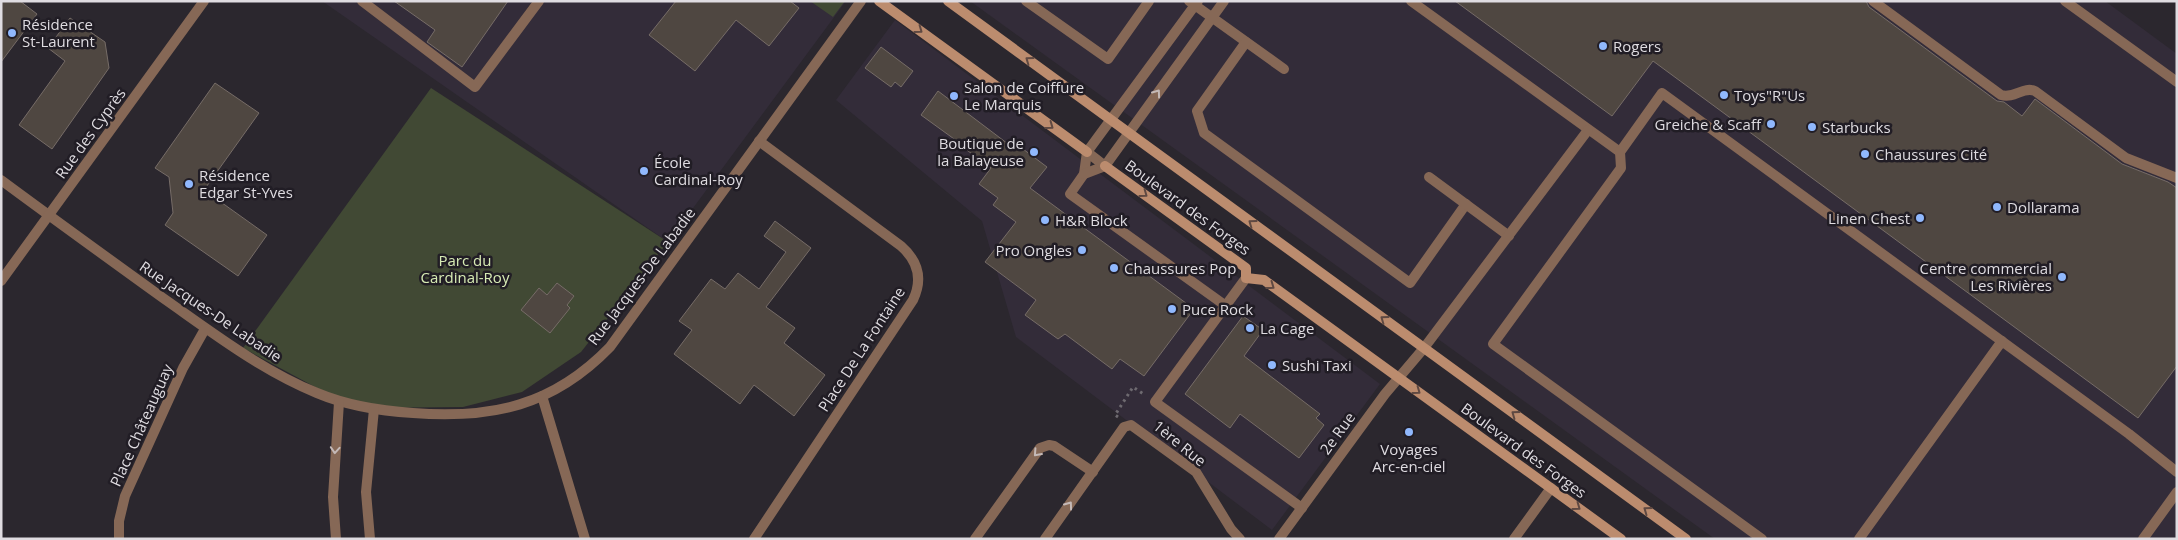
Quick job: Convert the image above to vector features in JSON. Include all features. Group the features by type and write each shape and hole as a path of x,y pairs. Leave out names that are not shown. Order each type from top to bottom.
{"main road":[{"name":"Boulevard des Forges","path":"879,1 1087,152"},
{"name":"Boulevard des Forges","path":"948,1 1686,539"},
{"name":"Boulevard des Forges","path":"1105,166 1246,268 1246,278 1264,280 1620,539"}],"street":[{"name":"Rue des Cyprès","path":"1,281 204,1"},
{"path":"362,1 475,87 539,1"},
{"name":"Rue Jacques-De Labadie","path":"1,180 253,361 339,402 374,409 428,414 478,414 508,408 542,396 587,368 610,347 861,1"},
{"path":"1026,1 1108,59 1149,1"},
{"path":"1084,174 1105,166 1224,1"},
{"path":"1411,1 1620,152"},
{"path":"1874,1 2002,95 2012,96 2027,90 2033,90 2126,158 2177,178"},
{"path":"2065,1 2177,82"},
{"path":"1226,306 1070,194 1084,174 1087,152 1194,3 1284,69"},
{"path":"1246,42 1196,111 1204,134 1410,283 1466,204"},
{"path":"1762,539 1493,344 1621,168 1620,152 1662,93 2129,434 2177,472"},
{"name":"2e Rue","path":"1279,539 1385,394 1424,348 1588,130"},
{"name":"Place De La Fontaine","path":"754,539 913,300 917,292 919,275 913,259 901,246 759,141"},
{"name":"Boulevard des Forges","path":"1087,152 1105,166"},
{"path":"1429,177 1509,236"},
{"path":"1246,278 1155,402 1302,508"},
{"name":"Place Châteauguay","path":"119,539 119,521 125,496 183,368 205,328"},
{"path":"1859,539 2002,342"},
{"path":"542,396 585,539"},
{"path":"336,539 333,497 339,402"},
{"path":"370,539 366,492 374,409"},
{"name":"1ère Rue","path":"1045,539 1124,428 1129,425 1136,427 1196,472 1240,539"},
{"path":"975,539 1040,448 1049,445 1054,446 1092,472"},
{"path":"1514,539 1551,488"},
{"path":"2143,539 2177,492"}],"path":[{"path":"1129,425 1115,415 1133,387 1155,402"}],"shaded area":[{"name":"École Cardinal-Roy","path":"322,1 532,1 508,38 533,1 846,1 668,242"},
{"path":"970,1 2105,1 2177,54 2177,539 1715,539"},
{"path":"895,20 1380,384 1272,530 1016,337 982,221 836,100"}],"green space":[{"path":"810,1 845,1 833,17"},
{"name":"Parc du Cardinal-Roy","path":"431,88 668,242 581,352 522,392 463,407 359,408 330,395 243,348"}],"building":[{"name":"Résidence St-Laurent","path":"1,1 20,1 37,14 1,62"},
{"path":"394,1 508,1 462,67 427,42 435,30"},
{"path":"676,1 790,1 799,8 769,46 736,20 695,71 649,35"},
{"name":"Centre commercial Les Rivières","path":"1455,1 1866,1 1869,7 1997,101 2004,102 2022,116 2035,99 2122,164 2168,182 2177,188 2177,366 2138,418 1653,61 1612,116"},
{"path":"70,18 105,42 109,68 52,149 19,125 65,61 48,48"},
{"path":"881,47 913,71 901,87 895,82 891,87 865,68"},
{"name":"Résidence Edgar St-Yves","path":"215,83 259,113 204,190 267,235 238,276 165,225 173,213 169,177 155,168"},
{"path":"938,91 1016,150 1019,146 1047,167 1030,188 1194,309 1144,376 1120,359 1112,369 1065,334 1058,339 1025,315 1036,300 985,262 1016,222 993,205 998,198 979,184 991,168 921,115"},
{"path":"775,221 811,248 766,307 795,328 784,343 825,375 794,416 754,385 740,404 674,354 692,330 679,321 711,279 725,289 738,273 759,289 786,252 764,236"},
{"path":"557,283 574,296 567,305 570,308 550,333 521,310 539,288 547,295"},
{"path":"1243,316 1263,330 1244,356 1320,414 1316,418 1324,425 1299,458 1240,414 1230,428 1185,394"}],"place":[{"name":"Résidence St-Laurent","path":"12,33"},
{"name":"Rogers","path":"1603,46"},
{"name":"Toys\"R\"Us","path":"1724,95"},
{"name":"Salon de Coiffure Le Marquis","path":"954,96"},
{"name":"Greiche & Scaff","path":"1771,124"},
{"name":"Starbucks","path":"1812,127"},
{"name":"Boutique de la Balayeuse","path":"1034,152"},
{"name":"Chaussures Cité","path":"1865,154"},
{"name":"École Cardinal-Roy","path":"644,171"},
{"name":"Résidence Edgar St-Yves","path":"189,184"},
{"name":"Dollarama","path":"1997,207"},
{"name":"Linen Chest","path":"1920,218"},
{"name":"H&R Block","path":"1045,220"},
{"name":"Pro Ongles","path":"1082,250"},
{"name":"Chaussures Pop","path":"1114,268"},
{"name":"Centre commercial Les Rivières","path":"2062,277"},
{"name":"Puce Rock","path":"1172,309"},
{"name":"La Cage","path":"1250,328"},
{"name":"Sushi Taxi","path":"1272,365"},
{"name":"Voyages Arc-en-ciel","path":"1409,432"}]}
